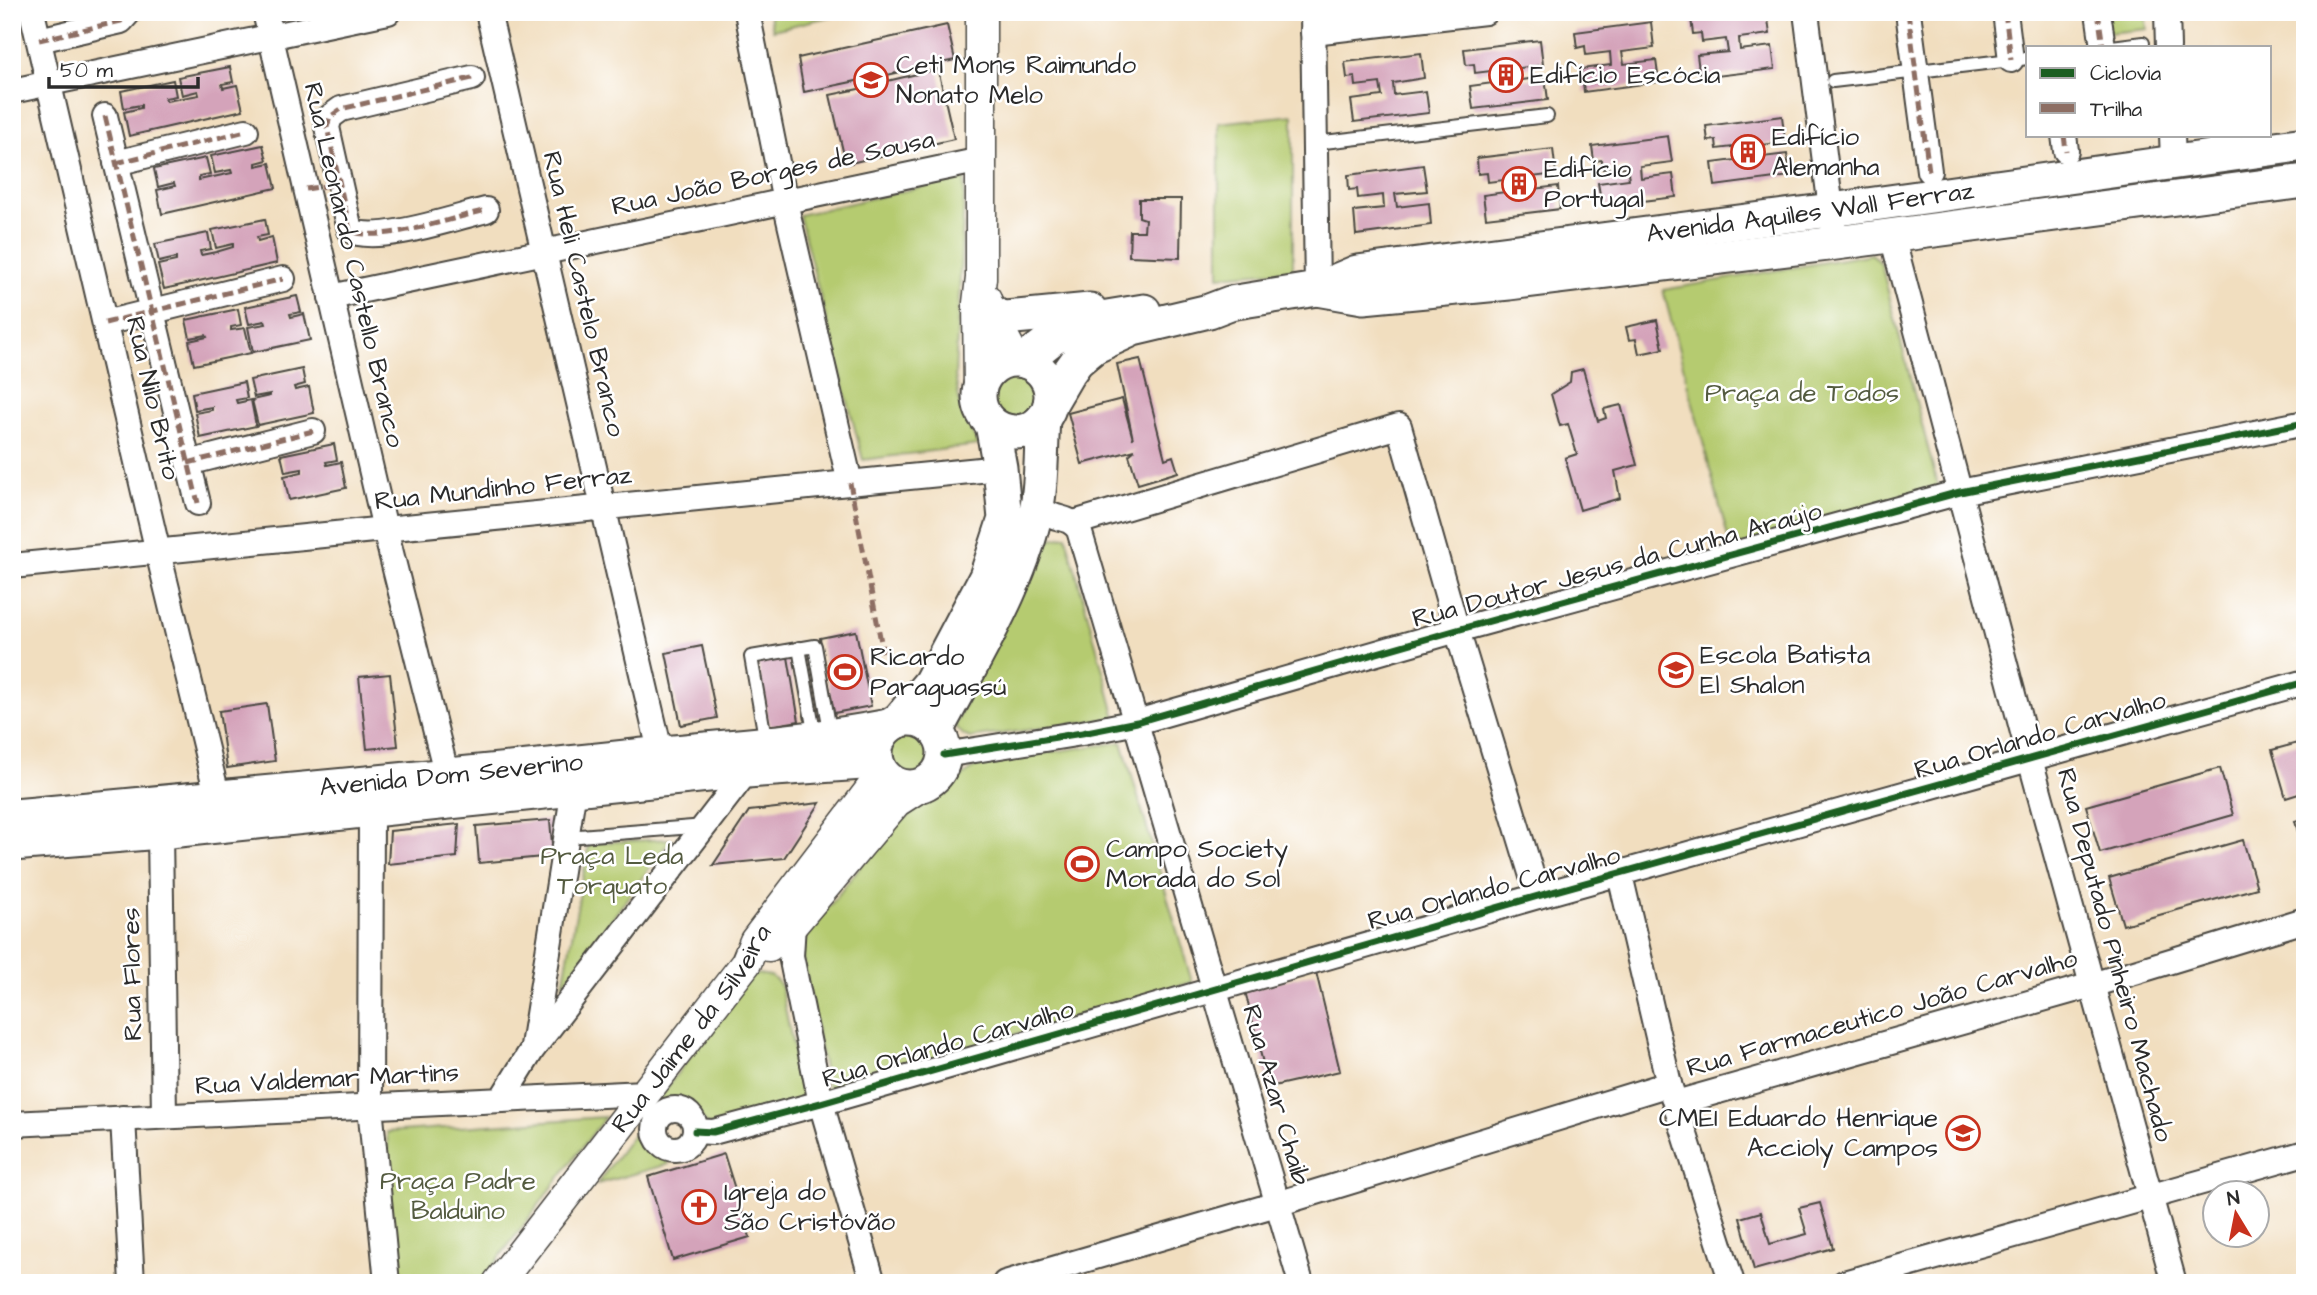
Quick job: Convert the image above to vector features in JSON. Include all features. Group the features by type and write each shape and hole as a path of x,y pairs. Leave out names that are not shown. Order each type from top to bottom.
{"main road":[{"name":"Avenida Aquiles Wall Ferraz","path":"1047,412 1066,375 1077,361 1094,347 1133,329 1209,311 1230,303 1317,289 1357,272 1831,210 2172,148 2305,144"},
{"name":"Avenida Aquiles Wall Ferraz","path":"1317,289 1363,297 1508,283 1892,236 2305,181"},
{"path":"985,293 996,316 1005,318 1095,310 1156,309"},
{"name":"Avenida Aquiles Wall Ferraz","path":"1020,361 1053,338 1095,319 1207,300 1230,303"},
{"path":"992,425 1005,519 986,577 930,683 877,742 880,768 891,781 901,785 924,783 936,775 939,743 1023,555 1038,502 1047,412 1049,384 1044,374 1036,367 1020,361 1005,362 987,373 979,393 979,404 992,425 1015,433 1034,428 1047,412"},
{"path":"894,723 918,720 939,743"},
{"name":"Avenida Dom Severino","path":"12,816 371,810 574,789 766,743 823,737 894,723"},
{"name":"Avenida Dom Severino","path":"12,844 160,832 221,811 447,776 664,766 747,771 880,768"}],"street":[{"name":"Rua Nilo Brito","path":"32,12 221,811"},
{"path":"39,40 121,21 129,12"},
{"path":"12,90 268,24 388,12"},
{"name":"Rua Heli Castelo Branco","path":"488,12 664,766"},
{"path":"747,12 785,201 849,483"},
{"path":"981,12 981,160 985,293 1020,361"},
{"path":"1317,289 1320,143 1313,22 1485,12"},
{"path":"1807,12 1824,82 1831,210 1836,243"},
{"path":"1909,12 1929,171"},
{"path":"2005,12 2019,59"},
{"path":"2098,12 2103,46"},
{"path":"2167,12 2168,46"},
{"name":"Rua Leonardo Castello Branco","path":"268,24 385,529 447,776"},
{"path":"472,78 341,109 330,117 327,127 350,230 358,234 388,234 486,210"},
{"path":"105,116 198,503"},
{"path":"116,163 246,131"},
{"name":"Rua João Borges de Sousa","path":"331,296 981,160"},
{"path":"306,189 339,184"},
{"name":"Rua Deputado Pinheiro Machado","path":"1892,236 2174,1283"},
{"path":"105,323 283,279"},
{"path":"979,393 978,303 985,293"},
{"name":"Rua Doutor Jesus da Cunha Araújo","path":"939,743 1082,733 1137,722 1457,630 1960,492 2305,423"},
{"path":"1038,502 1046,513 1074,523 1399,426 1457,630 1538,896"},
{"path":"188,463 313,431"},
{"name":"Rua Mundinho Ferraz","path":"12,566 1000,468"},
{"name":"Rua Azar Chaib","path":"1074,523 1079,530 1137,722 1301,1283"},
{"name":"Rua Orlando Carvalho","path":"695,1131 713,1132 821,1103 1538,896 2305,682"},
{"name":"Rua Jaime da Silveira","path":"498,1283 747,963 755,941 880,768"},
{"path":"501,1100 532,1050 747,771"},
{"path":"747,963 793,924 896,802 924,783"},
{"path":"532,1050 574,789"},
{"path":"371,810 370,1106 387,1283"},
{"name":"Rua Flores","path":"160,832 164,1116"},
{"path":"1620,875 1672,1094 1732,1283"},
{"name":"Rua Farmaceutico João Carvalho","path":"1004,1283 1672,1094 2092,985 2305,920"},
{"path":"793,924 791,956 821,1103 873,1283"},
{"path":"747,963 768,959 784,963 797,981"},
{"name":"Rua Valdemar Martins","path":"12,1124 644,1093"},
{"path":"123,1118 132,1283"},
{"path":"1844,1283 2305,1153"}],"lane":[{"path":"2120,46 2143,43"},
{"path":"1824,82 2019,59"},
{"path":"1320,143 1547,116"},
{"path":"766,743 751,657 816,646 823,737"},
{"path":"566,837 705,826"}],"green space":[{"path":"769,12 849,12 773,30"},
{"path":"2105,12 2145,12 2147,29 2108,33"},
{"path":"1293,115 1293,270 1219,276 1219,123"},
{"path":"965,177 955,376 961,410 978,445 863,460 799,215"},
{"name":"Praça de Todos","path":"1872,254 1881,264 1939,491 1731,549 1663,290"},
{"path":"1015,373 1032,380 1039,397 1032,414 1015,421 998,414 991,397 998,380"},
{"path":"1066,536 1116,718 970,738 963,735 955,726 1036,542"},
{"path":"910,730 927,737 934,754 927,771 910,778 893,771 886,754 893,737"},
{"path":"1122,742 1192,982 828,1090 800,944 888,831 982,762"},
{"name":"Praça Leda Torquato","path":"671,839 563,985 589,843"},
{"path":"758,974 771,976 780,984 804,1099 711,1128 686,1106 674,1103 667,1105 654,1112 646,1132 649,1144 669,1164 597,1184 746,979"},
{"name":"Praça Padre Balduino","path":"605,1117 480,1283 397,1283 391,1230 387,1132"}],"building":[{"path":"1767,12 1770,34 1739,38 1740,50 1772,46 1775,69 1700,78 1697,55 1728,52 1726,39 1702,42 1701,33 1693,34 1691,18"},
{"path":"1651,22 1654,48 1622,52 1624,64 1656,60 1659,82 1584,92 1581,69 1611,65 1610,52 1586,55 1585,46 1577,48 1575,32"},
{"path":"947,25 955,60 878,77 879,83 938,69 954,139 846,164 830,95 868,87 866,79 804,92 798,58"},
{"name":"Edifício Escócia","path":"1540,40 1543,65 1512,69 1513,81 1545,77 1548,100 1473,109 1470,86 1501,82 1499,70 1475,73 1474,64 1466,65 1464,49"},
{"path":"1421,53 1424,78 1393,83 1394,95 1426,91 1429,113 1354,122 1351,100 1382,96 1380,83 1356,86 1355,77 1347,78 1345,62"},
{"path":"230,67 233,82 222,84 223,88 237,85 243,110 129,136 124,112 141,108 141,105 124,108 121,91 173,80 176,96 165,98 166,101 199,95 198,91 182,95 178,77"},
{"name":"Edifício Alemanha","path":"1782,116 1785,142 1754,146 1755,158 1787,154 1790,176 1715,186 1712,163 1743,159 1741,146 1717,149 1716,140 1708,141 1706,126"},
{"path":"1668,136 1672,162 1640,166 1641,178 1673,174 1676,197 1602,206 1598,183 1629,179 1627,167 1603,169 1602,160 1594,161 1592,146"},
{"path":"263,145 267,160 256,163 256,166 270,163 276,188 162,214 157,190 175,186 174,183 158,187 154,169 206,158 210,174 199,176 199,180 232,173 231,170 215,173 211,156"},
{"name":"Edifício Portugal","path":"1553,149 1556,174 1524,178 1526,190 1558,186 1560,209 1486,218 1483,195 1513,191 1512,179 1488,182 1487,173 1478,174 1477,158"},
{"path":"1423,165 1427,191 1395,194 1397,207 1429,203 1431,225 1356,235 1354,211 1384,208 1383,195 1358,198 1357,189 1349,190 1348,175"},
{"path":"1139,199 1181,199 1180,258 1129,256 1130,231 1144,231 1145,219 1139,217"},
{"path":"265,219 268,235 257,237 258,241 272,237 277,263 164,289 158,265 176,261 176,258 159,262 155,244 208,233 211,249 200,251 201,255 216,252 233,247 233,244 216,248 212,230"},
{"path":"297,296 301,312 290,314 291,317 304,314 310,340 253,352 248,327 266,324 265,321 249,324 245,307"},
{"path":"238,309 241,325 231,327 231,330 245,328 251,353 194,365 189,341 207,337 190,338 186,320"},
{"path":"1657,320 1663,349 1639,354 1636,339 1629,340 1626,327"},
{"path":"1140,359 1165,459 1173,456 1178,472 1138,484 1129,455 1135,450 1082,464 1068,413 1122,399 1133,439 1117,364"},
{"path":"302,369 305,384 294,387 295,390 309,387 314,413 258,425 252,400 270,394 254,397 250,380"},
{"path":"1583,369 1598,421 1606,418 1604,409 1621,405 1637,465 1615,471 1620,498 1580,510 1565,458 1577,454 1568,424 1560,426 1551,394 1570,382 1571,372"},
{"path":"244,382 247,398 236,400 237,403 251,400 256,426 200,438 195,413 212,410 212,407 195,410 192,393"},
{"path":"334,444 337,460 326,462 327,465 341,462 346,488 289,500 284,476 302,472 302,469 285,472 281,455"},
{"name":"Ricardo Paraguassú","path":"856,631 871,706 834,713 820,638"},
{"path":"702,646 717,718 681,725 666,653"},
{"path":"788,657 799,721 769,726 758,662"},
{"path":"390,674 398,746 367,749 359,677"},
{"path":"267,704 275,761 227,768 219,711"},
{"path":"2305,741 2305,792 2286,798 2272,750"},
{"path":"2220,768 2233,815 2100,853 2086,806"},
{"path":"820,803 784,858 713,865 749,811"},
{"path":"2305,818 2305,854 2304,855 2295,821"},
{"path":"550,820 553,856 479,863 476,826"},
{"path":"459,824 457,857 388,864 390,831"},
{"path":"2243,840 2257,888 2123,925 2109,878"},
{"path":"1316,972 1340,1071 1269,1087 1245,991"},
{"name":"Igreja do São Cristóvão","path":"724,1154 750,1237 673,1260 648,1177"},
{"path":"1820,1203 1833,1248 1754,1270 1740,1218 1761,1212 1770,1244 1807,1234 1799,1208"}],"marked path":[{"path":"39,40 121,21 129,12"},
{"path":"1908,12 1929,171"},
{"path":"2005,12 2011,60"},
{"path":"2098,12 2103,46"},
{"path":"472,78 341,109 330,117 327,127 350,230 362,234 396,232 486,210"},
{"path":"105,116 198,503"},
{"path":"116,163 246,131"},
{"path":"2064,136 2066,151"},
{"path":"306,189 339,184"},
{"path":"105,323 283,279"},
{"path":"188,463 313,431"},
{"path":"850,483 883,652"}],"cycle path":[{"path":"944,755 1137,722 1457,630 1960,492 2305,423"},
{"path":"695,1131 713,1132 821,1103 1538,896 2305,682"}],"place":[{"name":"Edifício Escócia","path":"1506,75"},
{"name":"Ceti Mons Raimundo Nonato Melo","path":"871,80"},
{"name":"Edifício Alemanha","path":"1748,152"},
{"name":"Edifício Portugal","path":"1519,184"},
{"name":"Escola Batista El Shalon","path":"1676,670"},
{"name":"Ricardo Paraguassú","path":"845,672"},
{"name":"Campo Society Morada do Sol","path":"1082,864"},
{"name":"CMEI Eduardo Henrique Accioly Campos","path":"1963,1133"},
{"name":"Igreja do São Cristóvão","path":"699,1207"}]}
